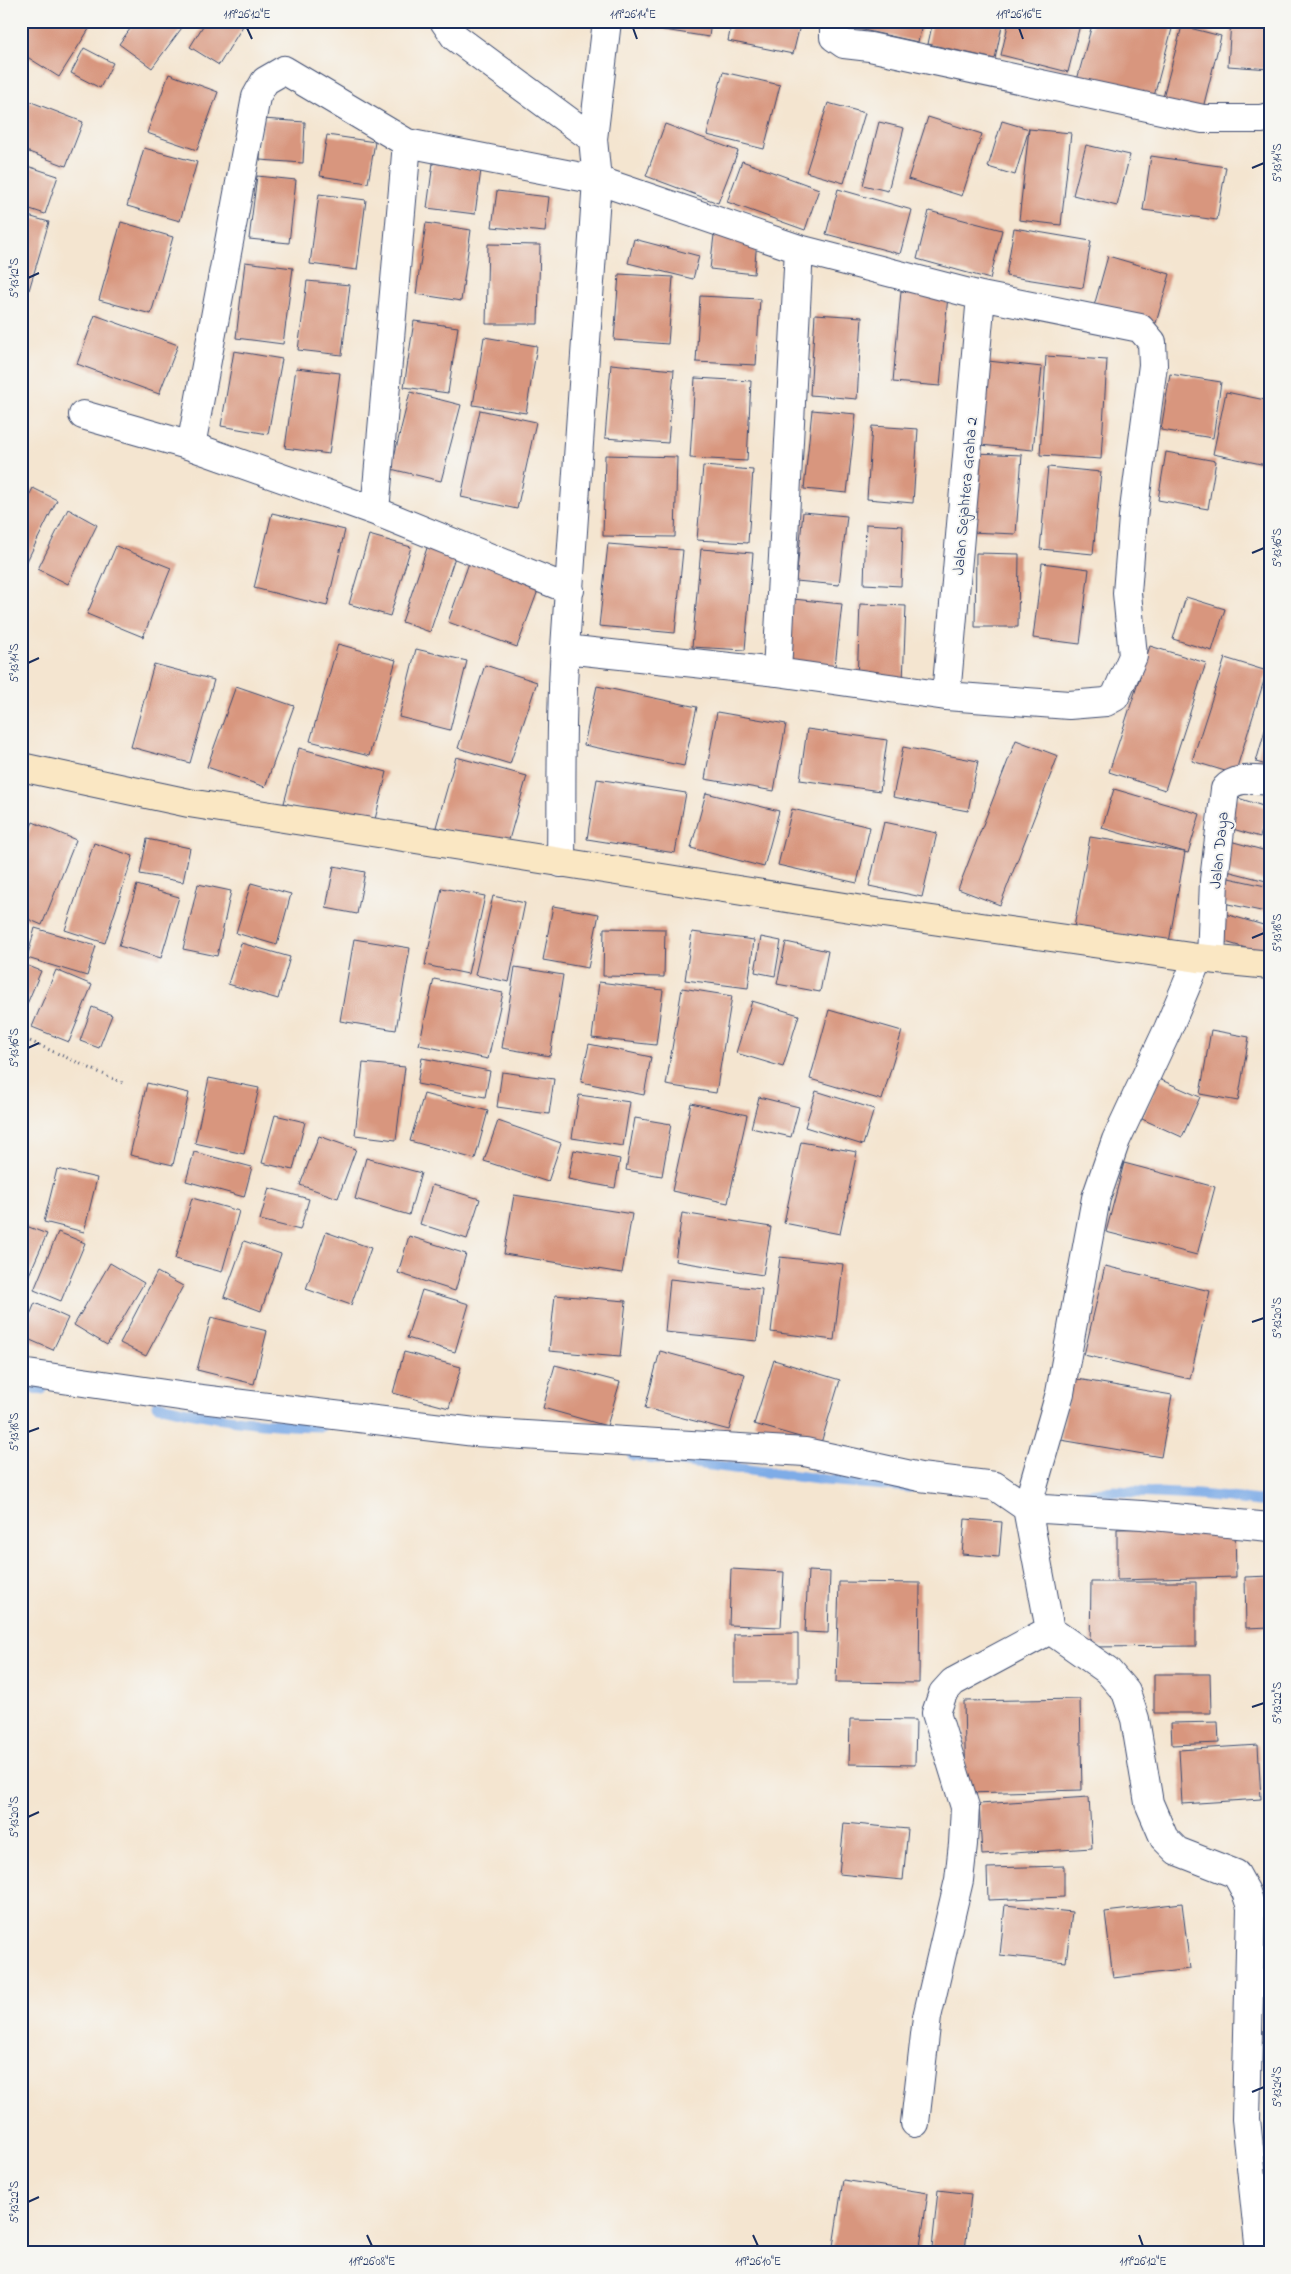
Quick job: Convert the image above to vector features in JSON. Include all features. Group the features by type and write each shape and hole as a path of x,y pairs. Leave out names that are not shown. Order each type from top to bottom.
{"street":[{"path":"444,21 455,38 593,139"},
{"path":"560,863 565,649 597,180 593,139 607,21"},
{"path":"834,21 834,37 844,44 870,47 1203,119 1261,120 1270,117"},
{"path":"191,446 256,97 265,81 284,70 407,143 597,180 799,249 981,296 1140,328 1152,342 1154,365 1133,517 1127,594 1133,656 1115,697 1106,702 1069,705 946,696 777,672 565,649"},
{"path":"375,511 407,143"},
{"path":"777,672 799,249"},
{"name":"Jalan Sejahtera Graha 2","path":"946,696 981,296"},
{"path":"83,416 191,446 375,511 570,590"},
{"path":"21,767 189,803 560,863 1204,959 1270,965"},
{"name":"Jalan Daya","path":"1204,959 1225,789 1231,782 1246,779 1270,781"},
{"path":"1204,959 1168,1029 1116,1140 1096,1198 1060,1393 1027,1508 1050,1630 1107,1670 1126,1692 1135,1719 1149,1803 1164,1838 1177,1851 1236,1874 1246,1892 1251,1907 1246,2119 1260,2253"},
{"path":"21,1373 192,1398 475,1432 805,1452 920,1477 995,1486 1027,1508 1142,1515 1270,1527"},
{"path":"915,2123 927,2017 959,1880 965,1807 936,1713 943,1693 952,1682 1050,1630"}],"path":[{"path":"21,1037 125,1084"}],"building":[{"path":"21,21 83,21 91,26 59,77 21,53"},
{"path":"136,21 187,21 152,68 119,44"},
{"path":"206,21 246,21 219,65 190,47"},
{"path":"639,21 711,21 709,37 638,26"},
{"path":"732,21 801,21 793,54 728,41"},
{"path":"840,21 923,21 918,42 840,25"},
{"path":"933,21 1003,21 995,59 928,44"},
{"path":"1009,21 1081,21 1068,72 1001,55"},
{"path":"1093,21 1158,21 1173,25 1153,100 1077,80"},
{"path":"1198,21 1218,21 1217,26"},
{"path":"1231,21 1270,21 1270,69 1228,66"},
{"path":"1182,26 1221,36 1202,112 1162,101"},
{"path":"84,48 113,63 100,88 71,73"},
{"path":"723,72 780,85 764,149 707,135"},
{"path":"169,74 218,92 197,150 147,133"},
{"path":"21,98 83,122 66,166 21,149"},
{"path":"828,103 865,113 844,183 806,172"},
{"path":"928,117 982,134 962,196 908,179"},
{"path":"263,119 305,122 303,163 260,160"},
{"path":"1002,121 1029,129 1015,175 988,167"},
{"path":"879,122 904,128 888,191 863,185"},
{"path":"665,124 738,151 718,203 646,176"},
{"path":"1029,129 1071,133 1061,225 1019,220"},
{"path":"327,135 375,142 368,183 320,176"},
{"path":"1086,145 1130,155 1117,206 1073,195"},
{"path":"144,148 197,162 180,221 127,206"},
{"path":"1151,156 1226,167 1217,220 1143,210"},
{"path":"742,161 819,189 805,230 727,202"},
{"path":"433,163 481,170 475,214 427,208"},
{"path":"21,164 58,176 45,214 21,206"},
{"path":"257,176 296,180 289,243 249,239"},
{"path":"838,189 912,210 900,254 826,234"},
{"path":"497,191 549,197 545,232 492,227"},
{"path":"319,194 366,200 357,270 310,264"},
{"path":"929,211 1002,230 990,279 917,259"},
{"path":"21,214 49,222 29,290 21,288"},
{"path":"121,222 173,237 151,314 99,300"},
{"path":"426,223 471,230 461,301 416,294"},
{"path":"1014,228 1091,241 1083,288 1006,276"},
{"path":"714,235 757,240 754,274 710,269"},
{"path":"634,239 699,256 693,279 628,263"},
{"path":"488,244 540,245 538,324 486,324"},
{"path":"1108,256 1170,274 1156,323 1094,306"},
{"path":"245,262 293,268 283,344 236,338"},
{"path":"619,274 673,277 668,344 614,340"},
{"path":"307,281 350,285 342,355 298,350"},
{"path":"901,291 948,295 940,386 893,382"},
{"path":"700,296 760,299 756,365 696,362"},
{"path":"815,314 862,317 857,399 810,395"},
{"path":"95,315 178,345 159,394 77,364"},
{"path":"414,321 458,327 448,393 404,387"},
{"path":"484,337 537,346 526,413 473,405"},
{"path":"234,351 282,359 268,434 221,426"},
{"path":"1046,356 1107,360 1101,459 1040,455"},
{"path":"988,361 1042,367 1033,450 980,445"},
{"path":"611,364 674,370 668,443 605,438"},
{"path":"296,368 340,373 329,454 285,448"},
{"path":"1170,374 1221,382 1213,438 1161,430"},
{"path":"695,378 751,381 747,461 690,458"},
{"path":"410,392 461,405 441,481 391,469"},
{"path":"1226,392 1270,401 1270,447 1266,465 1213,454"},
{"path":"480,410 536,422 517,509 461,497"},
{"path":"812,410 856,414 847,493 804,489"},
{"path":"872,426 918,429 913,503 867,499"},
{"path":"1166,452 1216,461 1208,509 1158,500"},
{"path":"975,453 1022,455 1016,534 970,532"},
{"path":"605,455 677,457 675,537 603,536"},
{"path":"703,466 753,470 748,543 697,540"},
{"path":"1048,467 1101,472 1093,554 1040,549"},
{"path":"21,486 26,488 21,498"},
{"path":"33,488 57,500 26,563 21,560 21,511"},
{"path":"68,509 97,525 68,584 38,569"},
{"path":"803,512 847,516 839,585 796,581"},
{"path":"272,513 345,530 327,606 254,588"},
{"path":"866,524 903,526 901,586 864,584"},
{"path":"369,535 411,547 390,616 349,604"},
{"path":"608,544 683,550 675,633 599,626"},
{"path":"428,545 456,554 430,632 402,622"},
{"path":"116,546 171,568 143,637 87,614"},
{"path":"701,549 753,553 745,650 692,647"},
{"path":"976,553 1019,554 1018,627 975,627"},
{"path":"470,560 540,585 517,647 448,622"},
{"path":"1042,563 1089,569 1080,644 1033,638"},
{"path":"1186,597 1225,609 1212,651 1173,639"},
{"path":"793,599 842,604 834,675 785,669"},
{"path":"860,604 906,606 903,682 857,681"},
{"path":"338,644 396,660 369,756 310,741"},
{"path":"1150,646 1206,663 1165,790 1109,772"},
{"path":"416,649 467,661 450,730 399,717"},
{"path":"1225,658 1267,671 1235,774 1192,761"},
{"path":"154,664 214,680 190,763 131,747"},
{"path":"485,665 537,682 510,764 458,748"},
{"path":"236,686 294,706 265,787 207,767"},
{"path":"597,686 697,707 684,766 584,745"},
{"path":"717,712 786,724 774,791 705,779"},
{"path":"1270,716 1270,766 1256,762"},
{"path":"807,729 887,740 880,791 800,780"},
{"path":"1016,740 1058,756 1000,905 958,889"},
{"path":"903,747 978,761 968,811 893,797"},
{"path":"299,748 387,772 373,827 284,803"},
{"path":"456,757 527,776 507,847 436,827"},
{"path":"597,779 686,793 675,853 587,839"},
{"path":"1114,789 1200,814 1188,853 1102,828"},
{"path":"706,793 779,811 764,867 691,848"},
{"path":"1235,797 1269,808 1260,837 1226,827"},
{"path":"792,809 870,827 857,883 778,865"},
{"path":"33,822 76,840 42,925 21,916 21,851"},
{"path":"884,822 937,833 922,897 869,886"},
{"path":"1268,828 1270,828 1270,843 1267,843"},
{"path":"1090,837 1185,852 1168,948 1073,933"},
{"path":"147,839 190,848 183,882 140,874"},
{"path":"1230,841 1270,852 1270,882 1223,870"},
{"path":"94,843 133,856 105,943 65,930"},
{"path":"334,866 365,872 357,914 326,908"},
{"path":"1224,877 1270,887 1270,913 1219,902"},
{"path":"251,883 291,894 277,945 236,933"},
{"path":"198,884 231,891 217,956 183,949"},
{"path":"137,885 179,897 161,958 119,946"},
{"path":"442,888 485,896 468,974 425,965"},
{"path":"493,896 525,903 509,982 475,975"},
{"path":"553,906 599,914 588,968 543,960"},
{"path":"1222,913 1270,927 1263,953 1215,939"},
{"path":"35,928 96,946 87,976 27,958"},
{"path":"604,928 665,929 664,977 603,976"},
{"path":"692,932 754,940 748,988 685,980"},
{"path":"761,937 781,941 775,976 755,972"},
{"path":"354,939 410,948 396,1030 340,1021"},
{"path":"786,942 828,951 820,992 777,984"},
{"path":"241,943 290,957 278,999 228,984"},
{"path":"21,963 41,971 21,1018"},
{"path":"515,967 563,975 550,1056 502,1048"},
{"path":"56,970 92,985 69,1042 32,1027"},
{"path":"434,979 503,993 488,1059 419,1045"},
{"path":"599,982 663,990 656,1045 592,1038"},
{"path":"682,988 732,996 716,1093 666,1085"},
{"path":"752,1001 799,1015 783,1067 736,1053"},
{"path":"92,1007 112,1015 99,1048 80,1041"},
{"path":"829,1010 902,1031 882,1100 810,1079"},
{"path":"1211,1030 1249,1037 1238,1101 1200,1094"},
{"path":"589,1044 651,1057 644,1095 581,1082"},
{"path":"422,1058 490,1071 485,1097 417,1084"},
{"path":"363,1063 405,1067 396,1140 355,1135"},
{"path":"502,1072 554,1079 549,1114 497,1107"},
{"path":"209,1078 259,1088 244,1154 195,1143"},
{"path":"1159,1079 1200,1097 1182,1137 1142,1119"},
{"path":"147,1083 189,1093 173,1165 130,1155"},
{"path":"816,1091 874,1109 863,1145 805,1127"},
{"path":"424,1094 488,1111 475,1159 410,1141"},
{"path":"579,1095 630,1102 623,1146 572,1138"},
{"path":"759,1097 799,1107 791,1137 751,1128"},
{"path":"691,1103 747,1115 728,1203 672,1191"},
{"path":"275,1115 305,1122 293,1170 262,1163"},
{"path":"635,1118 671,1124 662,1176 626,1170"},
{"path":"498,1121 561,1143 548,1182 484,1161"},
{"path":"319,1136 356,1149 338,1198 300,1185"},
{"path":"801,1142 857,1152 840,1234 784,1223"},
{"path":"574,1150 620,1159 615,1188 568,1179"},
{"path":"194,1152 252,1167 244,1197 186,1181"},
{"path":"366,1158 421,1173 409,1215 355,1199"},
{"path":"1124,1163 1215,1187 1197,1255 1106,1232"},
{"path":"57,1169 97,1178 84,1232 44,1222"},
{"path":"432,1185 480,1199 467,1239 420,1224"},
{"path":"269,1188 309,1199 300,1230 260,1220"},
{"path":"514,1195 632,1214 622,1273 504,1254"},
{"path":"192,1198 239,1211 222,1272 175,1259"},
{"path":"682,1213 771,1227 763,1275 675,1261"},
{"path":"21,1224 47,1234 21,1293"},
{"path":"58,1232 85,1243 61,1301 34,1290"},
{"path":"326,1232 371,1248 351,1305 306,1289"},
{"path":"409,1236 466,1254 455,1291 398,1273"},
{"path":"244,1241 281,1254 261,1311 224,1297"},
{"path":"780,1257 843,1264 834,1340 771,1332"},
{"path":"110,1263 144,1283 107,1345 74,1325"},
{"path":"1105,1266 1210,1291 1190,1379 1084,1355"},
{"path":"157,1272 183,1286 146,1356 120,1343"},
{"path":"670,1279 762,1289 757,1341 665,1332"},
{"path":"422,1290 469,1304 455,1352 407,1338"},
{"path":"555,1295 626,1301 620,1357 549,1351"},
{"path":"35,1303 68,1318 53,1350 21,1336"},
{"path":"211,1317 267,1331 254,1384 197,1370"},
{"path":"660,1351 745,1374 729,1430 645,1408"},
{"path":"404,1352 461,1367 449,1408 393,1393"},
{"path":"774,1360 840,1380 821,1443 754,1424"},
{"path":"555,1365 620,1382 607,1426 543,1408"},
{"path":"1071,1378 1172,1395 1161,1457 1061,1440"},
{"path":"965,1519 1002,1522 999,1557 962,1554"},
{"path":"1235,1527 1236,1577 1117,1580 1117,1529"},
{"path":"731,1569 784,1572 781,1627 729,1625"},
{"path":"808,1571 830,1572 828,1633 805,1632"},
{"path":"1270,1576 1270,1627 1246,1628 1245,1577"},
{"path":"839,1582 920,1583 919,1683 836,1682"},
{"path":"1091,1582 1196,1582 1196,1646 1090,1647"},
{"path":"798,1633 798,1682 734,1682 734,1634"},
{"path":"1154,1674 1210,1674 1211,1713 1154,1713"},
{"path":"1080,1699 1082,1790 966,1793 964,1701"},
{"path":"850,1719 916,1720 915,1765 849,1764"},
{"path":"1218,1722 1219,1743 1172,1745 1171,1723"},
{"path":"1258,1745 1261,1799 1182,1804 1179,1750"},
{"path":"1089,1797 1092,1848 982,1855 979,1804"},
{"path":"844,1823 908,1829 903,1880 839,1874"},
{"path":"1064,1866 1064,1897 988,1900 987,1868"},
{"path":"1182,1903 1190,1969 1113,1978 1105,1912"},
{"path":"1005,1905 1072,1912 1066,1962 1000,1955"},
{"path":"843,2180 928,2193 919,2253 832,2253"},
{"path":"938,2190 971,2194 965,2251 932,2248"}],"waterway":[{"path":"21,1387 42,1389"},
{"path":"157,1405 239,1420 280,1425 321,1426"},
{"path":"633,1455 826,1480 910,1487"},
{"path":"1053,1498 1114,1491 1198,1495 1270,1502"}]}
